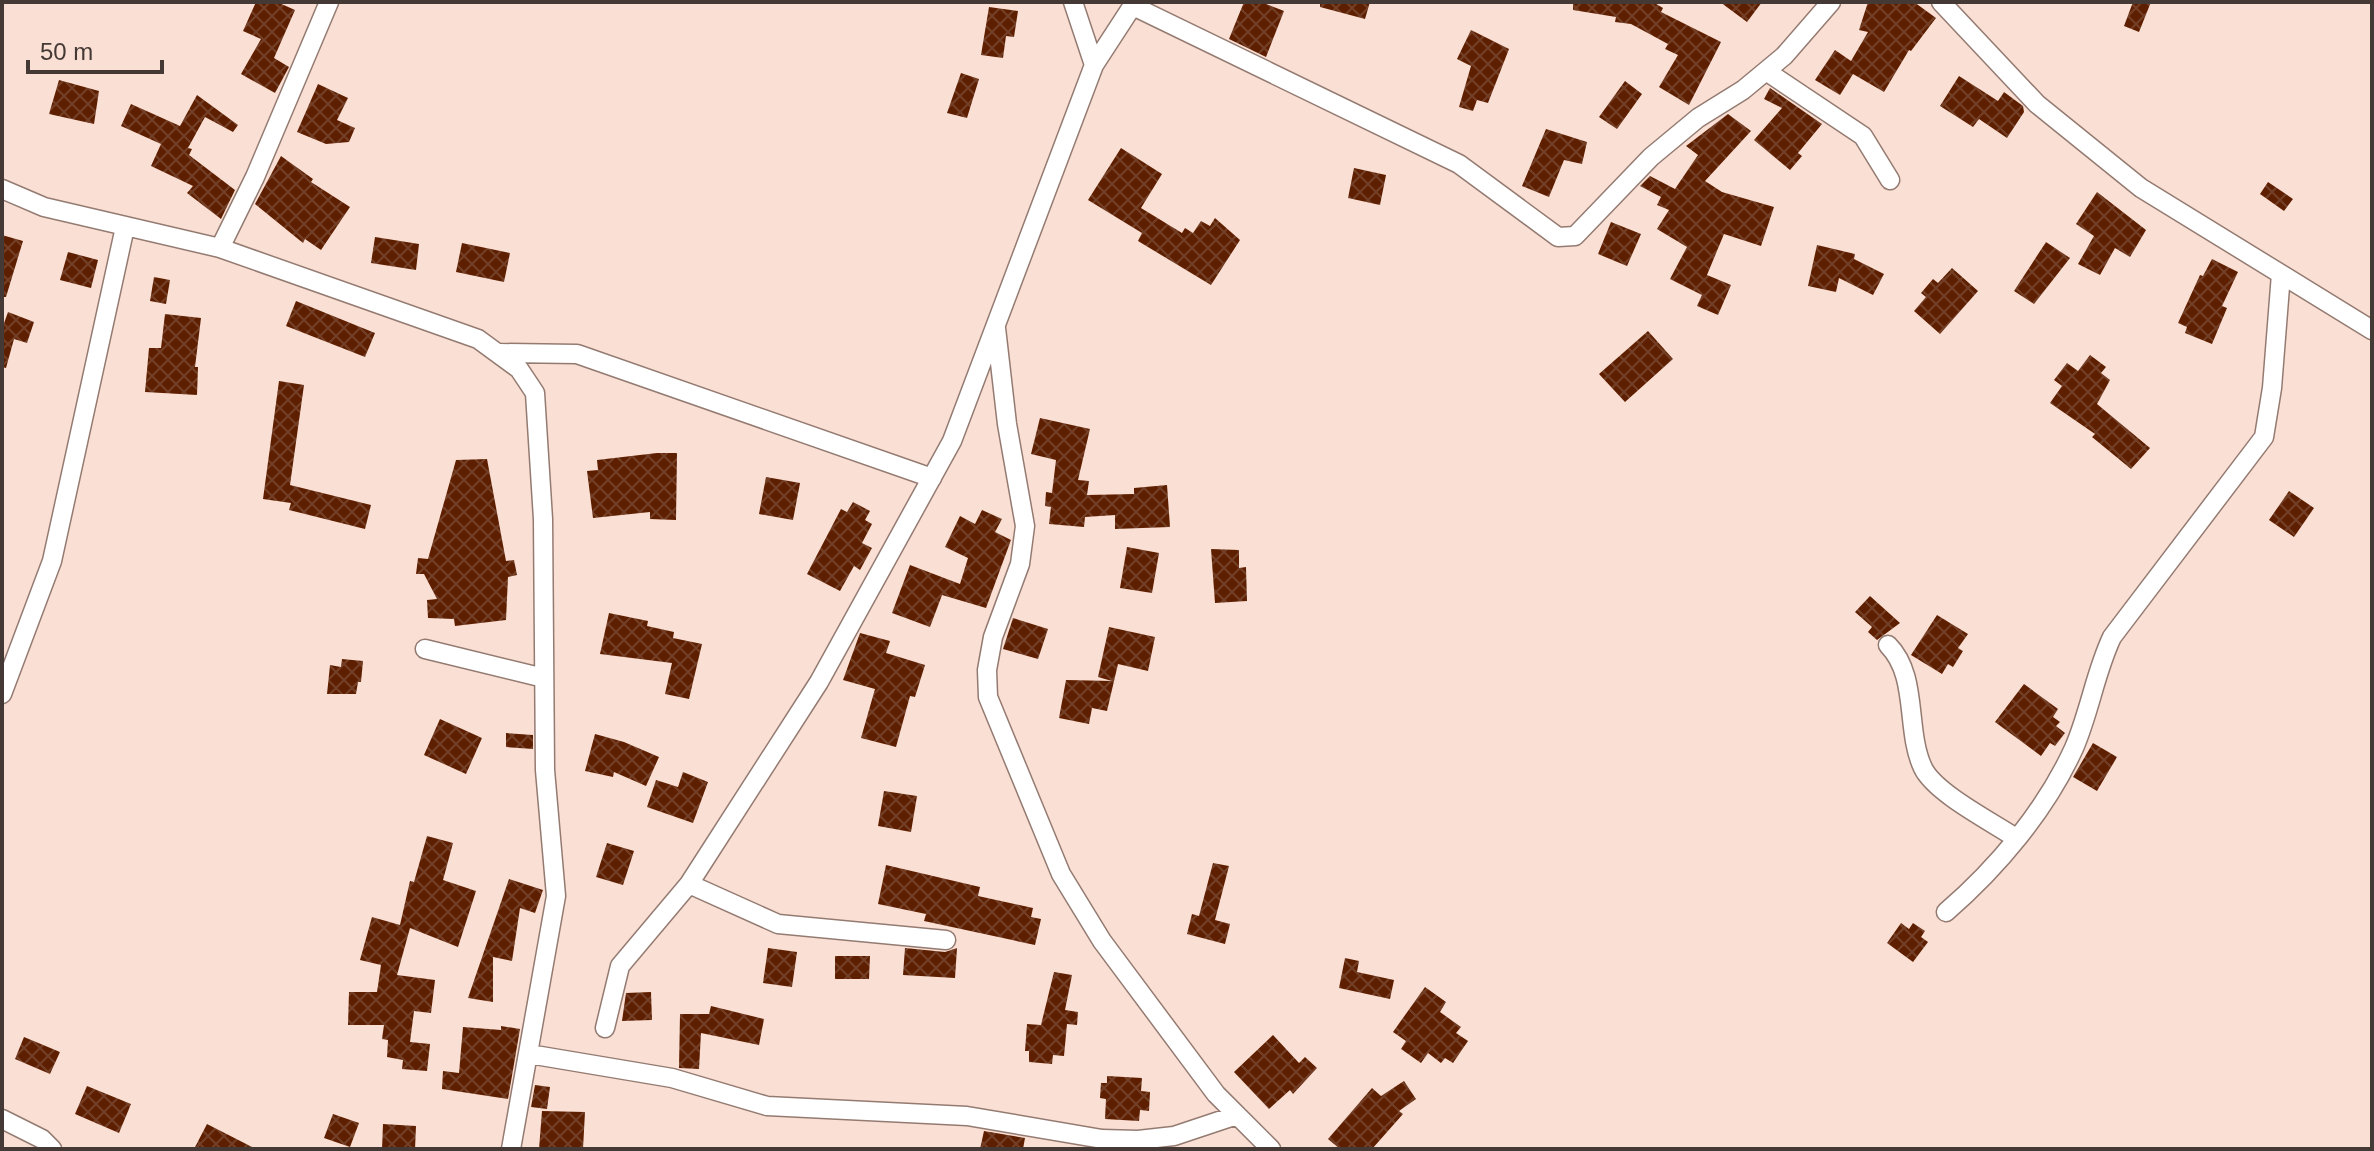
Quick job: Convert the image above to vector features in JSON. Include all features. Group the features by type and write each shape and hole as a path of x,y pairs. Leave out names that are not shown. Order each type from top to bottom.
{"street":[{"path":"220,248 255,177 329,2"},
{"path":"1073,2 1094,65"},
{"path":"605,1028 620,966 689,884 819,682 952,441 1094,65 1134,4 1459,164 1558,237 1575,236 1651,157 1698,118 1743,90 1784,56 1831,2"},
{"path":"1941,2 2037,104 2141,188 2372,330"},
{"path":"1766,71 1863,136 1890,180"},
{"path":"2,189 44,207 220,248 478,339 519,369 535,393 543,519 545,770 556,896 511,1149"},
{"path":"2,694 52,561 125,227"},
{"path":"1946,912 1978,885 2054,786 2074,747 2099,663 2112,637 2240,473 2264,437 2272,388 2281,274"},
{"path":"996,325 1011,451 1025,526 1020,564 993,637 987,670 988,697 1061,874 1102,941 1216,1094 1271,1149"},
{"path":"500,353 577,354 932,478"},
{"path":"1888,645 1904,668 1924,770 1970,809 2016,838"},
{"path":"425,649 544,678"},
{"path":"689,884 778,924 946,940"},
{"path":"529,1054 672,1078 767,1106 967,1116 1102,1139 1138,1140 1174,1136 1237,1115"},
{"path":"2,1119 45,1146"}],"building":[{"path":"256,2 277,2 295,10 274,58 289,67 275,93 241,74 261,39 243,31"},
{"path":"1244,2 1261,2 1284,11 1266,57 1229,39"},
{"path":"1320,2 1370,2 1365,19 1320,7"},
{"path":"1573,2 1653,2 1663,8 1661,12 1721,42 1689,105 1659,87 1678,55 1665,49 1668,44 1631,24 1615,22 1616,17 1573,10"},
{"path":"1720,2 1762,2 1747,22"},
{"path":"1868,2 1914,2 1936,18 1909,50 1884,92 1853,74 1840,95 1815,80 1835,50 1851,61 1868,32 1859,30"},
{"path":"2133,2 2151,2 2139,32 2124,26"},
{"path":"989,7 1018,11 1014,37 1006,36 1003,58 981,55"},
{"path":"1471,30 1509,49 1488,103 1477,100 1473,111 1459,107 1471,66 1457,59"},
{"path":"961,73 979,79 967,118 947,113"},
{"path":"1959,76 1998,101 2004,92 2023,106 2024,112 2007,138 1979,119 1973,127 1940,106"},
{"path":"59,80 99,91 94,124 49,114"},
{"path":"1625,81 1642,94 1617,129 1599,117"},
{"path":"318,84 348,98 337,120 355,128 349,142 326,144 297,132"},
{"path":"1770,88 1822,124 1798,153 1802,156 1790,170 1754,140 1782,108 1764,99"},
{"path":"197,95 238,125 233,132 205,117 188,148 192,149 189,155 235,190 221,219 187,193 193,186 151,166 161,144 121,126 131,104 180,126"},
{"path":"1728,114 1751,131 1705,181 1722,192 1774,207 1761,246 1724,234 1707,275 1731,285 1718,315 1697,306 1702,295 1670,279 1687,247 1657,229 1669,210 1657,205 1661,197 1640,186 1650,176 1675,189 1698,155 1686,146"},
{"path":"1546,129 1587,142 1582,164 1564,160 1549,197 1522,186"},
{"path":"1121,148 1162,174 1141,208 1182,233 1185,228 1193,233 1201,221 1210,226 1215,218 1240,240 1211,285 1138,241 1142,233 1088,200"},
{"path":"281,156 313,179 311,182 350,207 321,250 305,239 303,243 255,204"},
{"path":"1354,168 1386,175 1380,205 1348,198"},
{"path":"2268,182 2293,199 2284,211 2260,194"},
{"path":"2097,192 2146,230 2130,257 2115,248 2100,275 2078,264 2094,236 2076,224"},
{"path":"1611,222 1641,234 1627,266 1598,254"},
{"path":"2,235 23,241 6,297 2,297"},
{"path":"375,237 419,244 416,270 371,263"},
{"path":"2046,242 2070,258 2034,304 2014,291"},
{"path":"462,243 510,253 504,282 456,272"},
{"path":"1817,245 1855,254 1854,259 1884,274 1873,295 1839,278 1836,292 1808,286"},
{"path":"68,252 98,260 91,288 60,280"},
{"path":"2212,259 2238,272 2222,306 2227,308 2212,344 2185,333 2187,327 2178,323 2200,275 2203,276"},
{"path":"1952,268 1978,291 1940,334 1914,311 1926,297 1921,293 1933,279 1938,283"},
{"path":"154,277 170,280 166,304 150,301"},
{"path":"296,301 375,333 365,357 286,326"},
{"path":"8,312 34,322 27,343 14,339 6,368 2,367 2,329"},
{"path":"165,314 201,318 195,367 198,367 197,395 145,392 149,348 161,348"},
{"path":"1648,331 1673,359 1625,402 1599,374"},
{"path":"2090,355 2106,367 2101,373 2110,380 2097,404 2150,448 2131,469 2092,437 2095,434 2050,403 2062,386 2054,380 2067,363 2078,371"},
{"path":"279,381 304,385 290,485 371,505 365,529 289,510 291,503 263,499"},
{"path":"1040,418 1090,429 1078,480 1089,481 1087,495 1134,494 1134,488 1167,485 1170,527 1115,529 1115,515 1085,517 1084,527 1049,524 1051,507 1045,506 1046,492 1052,493 1056,460 1031,454"},
{"path":"677,453 676,520 650,519 650,512 593,518 587,471 598,470 597,460"},
{"path":"487,459 506,561 514,560 517,575 508,577 506,620 455,626 454,619 428,618 427,600 437,599 424,574 416,574 418,558 428,559 456,460"},
{"path":"766,477 800,483 793,520 759,514"},
{"path":"2289,491 2314,508 2294,537 2269,520"},
{"path":"853,502 870,511 865,520 872,524 862,543 872,548 860,570 854,566 840,591 807,574 841,509 847,512"},
{"path":"982,510 1002,519 995,532 1011,540 986,608 942,595 930,627 892,613 910,565 960,584 968,558 945,547 960,516 975,524"},
{"path":"1127,547 1159,553 1152,593 1120,588"},
{"path":"1211,549 1239,550 1239,568 1246,567 1247,601 1215,603"},
{"path":"1870,596 1900,623 1877,640 1868,632 1872,627 1855,612"},
{"path":"609,613 648,621 647,626 674,632 673,638 702,644 689,699 665,694 672,663 600,654"},
{"path":"1937,615 1968,634 1958,648 1963,651 1953,667 1948,664 1942,674 1911,655"},
{"path":"1013,618 1048,629 1038,659 1003,649"},
{"path":"1109,627 1155,637 1148,671 1118,664 1107,711 1092,708 1089,724 1059,718 1066,680 1112,681 1098,677"},
{"path":"860,633 890,641 886,653 925,665 915,697 910,696 896,747 861,738 875,689 843,680"},
{"path":"342,659 363,661 361,682 358,682 356,694 327,694 330,665 341,667"},
{"path":"2024,684 2058,709 2053,717 2060,722 2056,726 2065,733 2055,746 2050,743 2041,756 1995,722"},
{"path":"440,719 482,738 466,774 424,755"},
{"path":"506,733 533,735 533,749 506,747"},
{"path":"595,734 659,757 646,786 614,772 613,777 585,771"},
{"path":"2093,743 2117,757 2097,791 2073,777"},
{"path":"683,772 708,782 693,823 647,807 656,780 678,787"},
{"path":"884,791 917,796 911,832 878,826"},
{"path":"427,836 453,843 443,880 476,891 458,947 410,928 397,975 435,980 431,1013 414,1011 410,1042 430,1044 427,1071 402,1069 403,1060 387,1057 388,1040 382,1039 384,1025 348,1025 349,992 377,992 381,965 360,960 372,917 400,925 410,881 414,882"},
{"path":"607,843 634,851 623,885 596,877"},
{"path":"1213,863 1229,866 1215,920 1230,924 1225,944 1187,934 1192,914 1199,916"},
{"path":"886,865 980,887 978,896 1033,908 1031,917 1041,919 1035,945 924,921 926,914 878,904"},
{"path":"509,879 543,890 535,913 520,908 512,961 493,957 493,1002 468,998"},
{"path":"1901,923 1909,929 1913,923 1925,931 1921,937 1928,942 1913,962 1887,943"},
{"path":"768,948 797,952 792,987 763,983"},
{"path":"905,948 945,952 957,948 955,978 903,975"},
{"path":"835,956 870,956 869,979 835,979"},
{"path":"1345,958 1359,961 1357,972 1394,980 1390,999 1339,988"},
{"path":"1054,972 1072,975 1065,1010 1078,1012 1077,1025 1067,1024 1064,1056 1053,1055 1052,1064 1029,1062 1029,1051 1025,1051 1027,1024 1041,1025"},
{"path":"1425,987 1446,1002 1440,1012 1461,1027 1456,1033 1468,1041 1453,1063 1445,1058 1441,1063 1428,1053 1421,1063 1401,1049 1406,1041 1393,1032"},
{"path":"651,992 652,1020 622,1021 626,993"},
{"path":"711,1006 764,1019 759,1045 701,1033 699,1069 679,1068 680,1014 709,1014"},
{"path":"501,1026 520,1029 508,1099 442,1089 443,1071 459,1073 463,1027 501,1030"},
{"path":"1273,1035 1299,1063 1305,1057 1317,1068 1293,1094 1290,1090 1269,1109 1234,1072"},
{"path":"24,1037 60,1052 50,1074 15,1059"},
{"path":"1107,1076 1142,1078 1141,1091 1150,1092 1149,1111 1140,1110 1139,1121 1105,1119 1106,1099 1100,1098 1101,1083 1107,1083"},
{"path":"1404,1081 1416,1099 1399,1111 1403,1114 1372,1149 1340,1149 1328,1139 1372,1088 1381,1096"},
{"path":"535,1085 550,1087 547,1109 531,1107"},
{"path":"87,1086 131,1104 119,1133 75,1114"},
{"path":"542,1111 585,1112 583,1149 539,1149"},
{"path":"333,1114 359,1123 350,1147 324,1138"},
{"path":"207,1124 256,1149 194,1149"},
{"path":"383,1124 416,1126 415,1149 382,1149"},
{"path":"984,1131 1025,1138 1023,1149 980,1149"}]}
